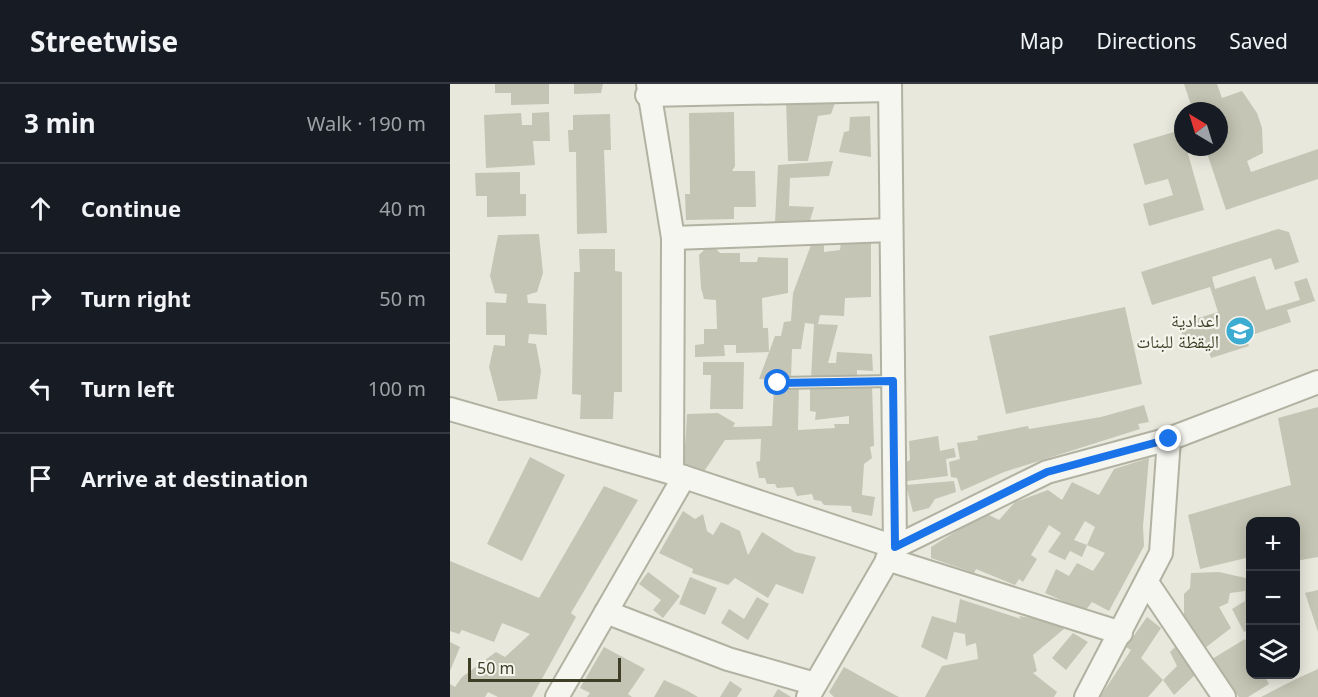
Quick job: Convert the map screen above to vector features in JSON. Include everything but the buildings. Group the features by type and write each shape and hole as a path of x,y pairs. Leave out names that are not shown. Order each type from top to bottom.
{"street":[{"path":"557,697 606,612 678,475 673,238 648,89 890,87 893,381 891,553 812,691 606,612"},
{"path":"673,238 891,230"},
{"path":"891,553 1047,472 1169,439 1318,382"},
{"path":"450,409 678,475 891,553 1121,633"},
{"path":"1086,697 1148,584 1161,554 1169,439"},
{"path":"1148,584 1224,697"}],"lane":[{"path":"778,383 893,381"}],"place":[{"name":"اعدادية اليقظة للبنات","path":"1240,331"}],"route":[{"path":"778,383 893,381 895,547 1047,472 1169,439"}]}
